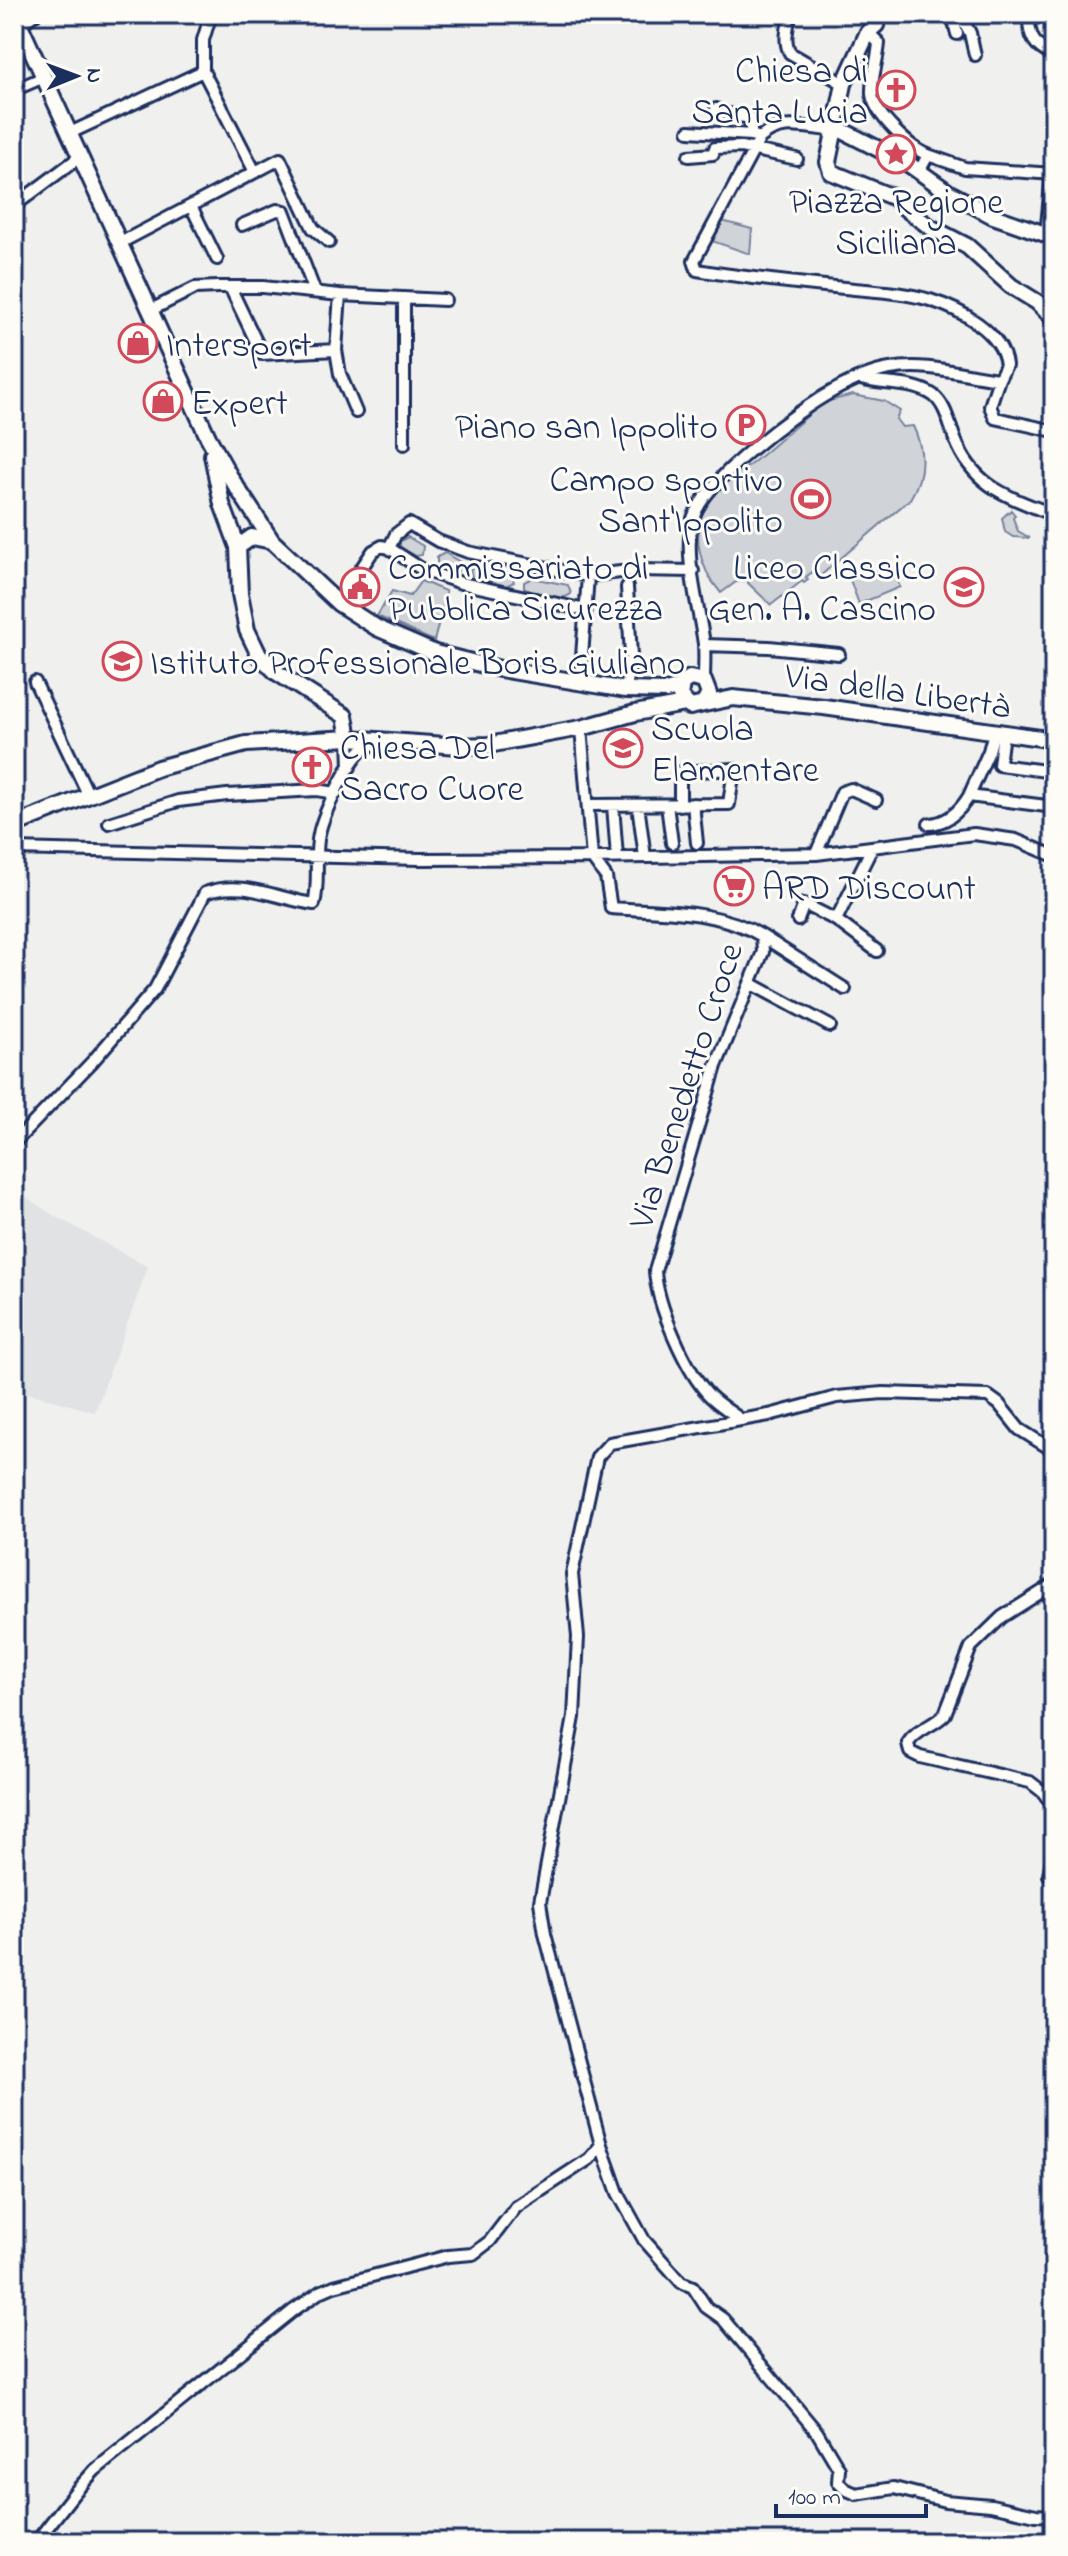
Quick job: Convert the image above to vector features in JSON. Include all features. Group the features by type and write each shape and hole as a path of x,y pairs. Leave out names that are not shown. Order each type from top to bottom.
{"main road":[{"path":"880,14 876,25 868,32 844,84 828,162 831,172 895,198 930,227 967,246 1054,319"},
{"path":"18,24 151,310 225,480 222,504 238,547 247,630 259,655 276,672 381,739"},
{"path":"833,130 841,130 993,216 1050,236"},
{"name":"Via della Libertà","path":"225,480 272,541 338,603 377,628 435,653 500,669 626,690 666,691 697,687 733,698 824,707 1054,740"},
{"path":"238,547 252,537 272,541"},
{"path":"14,825 158,768 246,744 349,738 459,746 488,745 685,704 680,696 697,687"},
{"path":"345,716 349,738"}],"street":[{"path":"18,24 35,14"},
{"path":"211,14 203,40 203,71 255,172"},
{"path":"790,14 786,37 790,53 844,84"},
{"path":"952,14 957,34"},
{"path":"960,14 970,33 975,55"},
{"path":"1029,14 1030,31 1036,45 1054,56"},
{"path":"868,32 879,43 872,91 874,101 897,133 916,151 965,168 1053,174 1050,236"},
{"path":"70,133 203,71"},
{"path":"14,90 44,77"},
{"path":"716,109 751,118 755,136 752,150 694,261 697,270 895,293 931,301 969,319 995,340 1005,355 1006,365 990,406 995,418 1054,431"},
{"path":"689,131 755,136 789,125 833,130"},
{"path":"689,156 713,154 715,148 741,147 797,159"},
{"path":"919,172 928,155"},
{"path":"14,206 81,156"},
{"path":"120,243 280,159 313,228 329,242"},
{"path":"191,206 217,259"},
{"path":"242,225 277,210 284,211 315,292"},
{"path":"294,236 313,228"},
{"path":"230,287 262,354 336,350"},
{"path":"151,310 195,288 263,287 340,295 445,300"},
{"path":"340,295 336,350 340,374 356,412"},
{"path":"404,298 404,444"},
{"path":"14,366 17,374 14,375"},
{"path":"697,687 704,649 696,607 691,524 705,493 721,476 807,406 835,389 861,379 891,369 936,367 999,379"},
{"path":"861,379 876,384 917,388 935,396 948,415 956,442 981,480 998,492 1054,515"},
{"path":"389,548 396,534 409,524 438,541 468,552 588,576 637,570 693,571"},
{"path":"338,603 373,551 382,546 423,570 461,583 585,610"},
{"path":"580,683 588,576"},
{"path":"626,690 631,656 627,587"},
{"path":"704,649 769,647 839,654"},
{"path":"35,682 89,796"},
{"name":"Via Benedetto Croce","path":"581,728 592,858 606,877 611,908 699,914 742,924 762,936 763,952 716,1066 655,1271 659,1299 693,1375 710,1396 740,1419"},
{"path":"998,732 999,765 1054,772"},
{"path":"929,824 951,817 969,796 998,732"},
{"path":"349,738 350,767"},
{"path":"14,1143 92,1062 155,989 205,893 220,887 247,887 289,901 314,904 318,835 350,767 363,750 381,739"},
{"path":"588,805 680,805 729,804 734,769 680,772 680,805"},
{"path":"816,854 842,792 851,789 876,800"},
{"path":"109,823 144,810 196,798 317,790 336,793"},
{"path":"969,796 1054,807"},
{"path":"693,804 697,843"},
{"path":"613,805 617,857"},
{"path":"638,805 645,857"},
{"path":"667,805 672,843"},
{"path":"14,849 420,859 592,858 816,854 974,834 1016,840 1054,856"},
{"path":"836,920 872,848"},
{"path":"798,920 804,904 836,920 877,951"},
{"path":"762,936 845,989"},
{"path":"750,983 830,1026"},
{"path":"1054,1451 1019,1429 999,1404 988,1396 883,1393 837,1397 610,1443 601,1450 572,1574 578,1637 574,1717 540,1902 545,1934 601,2145 618,2193 644,2240 681,2282 693,2287 706,2307 723,2319 817,2432 839,2469 838,2482 856,2494 894,2488 945,2501 1054,2516"},
{"path":"1054,1584 1002,1617 971,1647 945,1714 914,1735 908,1743 910,1752 920,1757 1030,1782 1043,1792 1054,1807"},
{"path":"1049,1875 1054,1850"},
{"path":"36,2542 95,2470 294,2310 334,2286 448,2256 473,2254 490,2241 516,2207 589,2159 601,2145"}],"shaded area":[{"path":"722,221 752,229 750,254 712,241"},
{"name":"Campo sportivo Sant'Ippolito","path":"853,395 884,401 900,411 896,419 902,427 913,426 922,463 910,499 818,578 812,572 806,577 808,580 802,581 771,605 748,583 750,580 736,582 721,593 707,572 699,549 699,525 709,501 724,484 818,407"},
{"path":"1011,510 1018,531 1030,538 1013,537 1005,532 1002,518"},
{"path":"408,537 423,546 422,555 416,556 400,547 400,541"},
{"path":"445,553 460,562 458,571 453,573 437,563 437,557"},
{"path":"890,564 900,587 859,604 850,580"},
{"path":"478,565 512,574 514,582 506,586 472,578 470,569"},
{"path":"532,578 568,585 571,594 548,597 524,588 524,582"},
{"path":"421,581 446,594 434,641 377,616 392,591 410,596"},
{"path":"14,1189 53,1215 148,1267 95,1412 14,1389"}],"place":[{"name":"Chiesa di Santa Lucia","path":"896,90"},
{"name":"Piazza Regione Siciliana","path":"896,154"},
{"name":"Intersport","path":"138,343"},
{"name":"Expert","path":"163,401"},
{"name":"Piano san Ippolito","path":"746,425"},
{"name":"Campo sportivo Sant'Ippolito","path":"811,499"},
{"name":"Commissariato di Pubblica Sicurezza","path":"360,587"},
{"name":"Liceo Classico Gen. A. Cascino","path":"964,587"},
{"name":"Istituto Professionale Boris Giuliano","path":"122,661"},
{"name":"Scuola Elamentare","path":"623,748"},
{"name":"Chiesa Del Sacro Cuore","path":"312,767"},
{"name":"ARD Discount","path":"734,886"}]}
